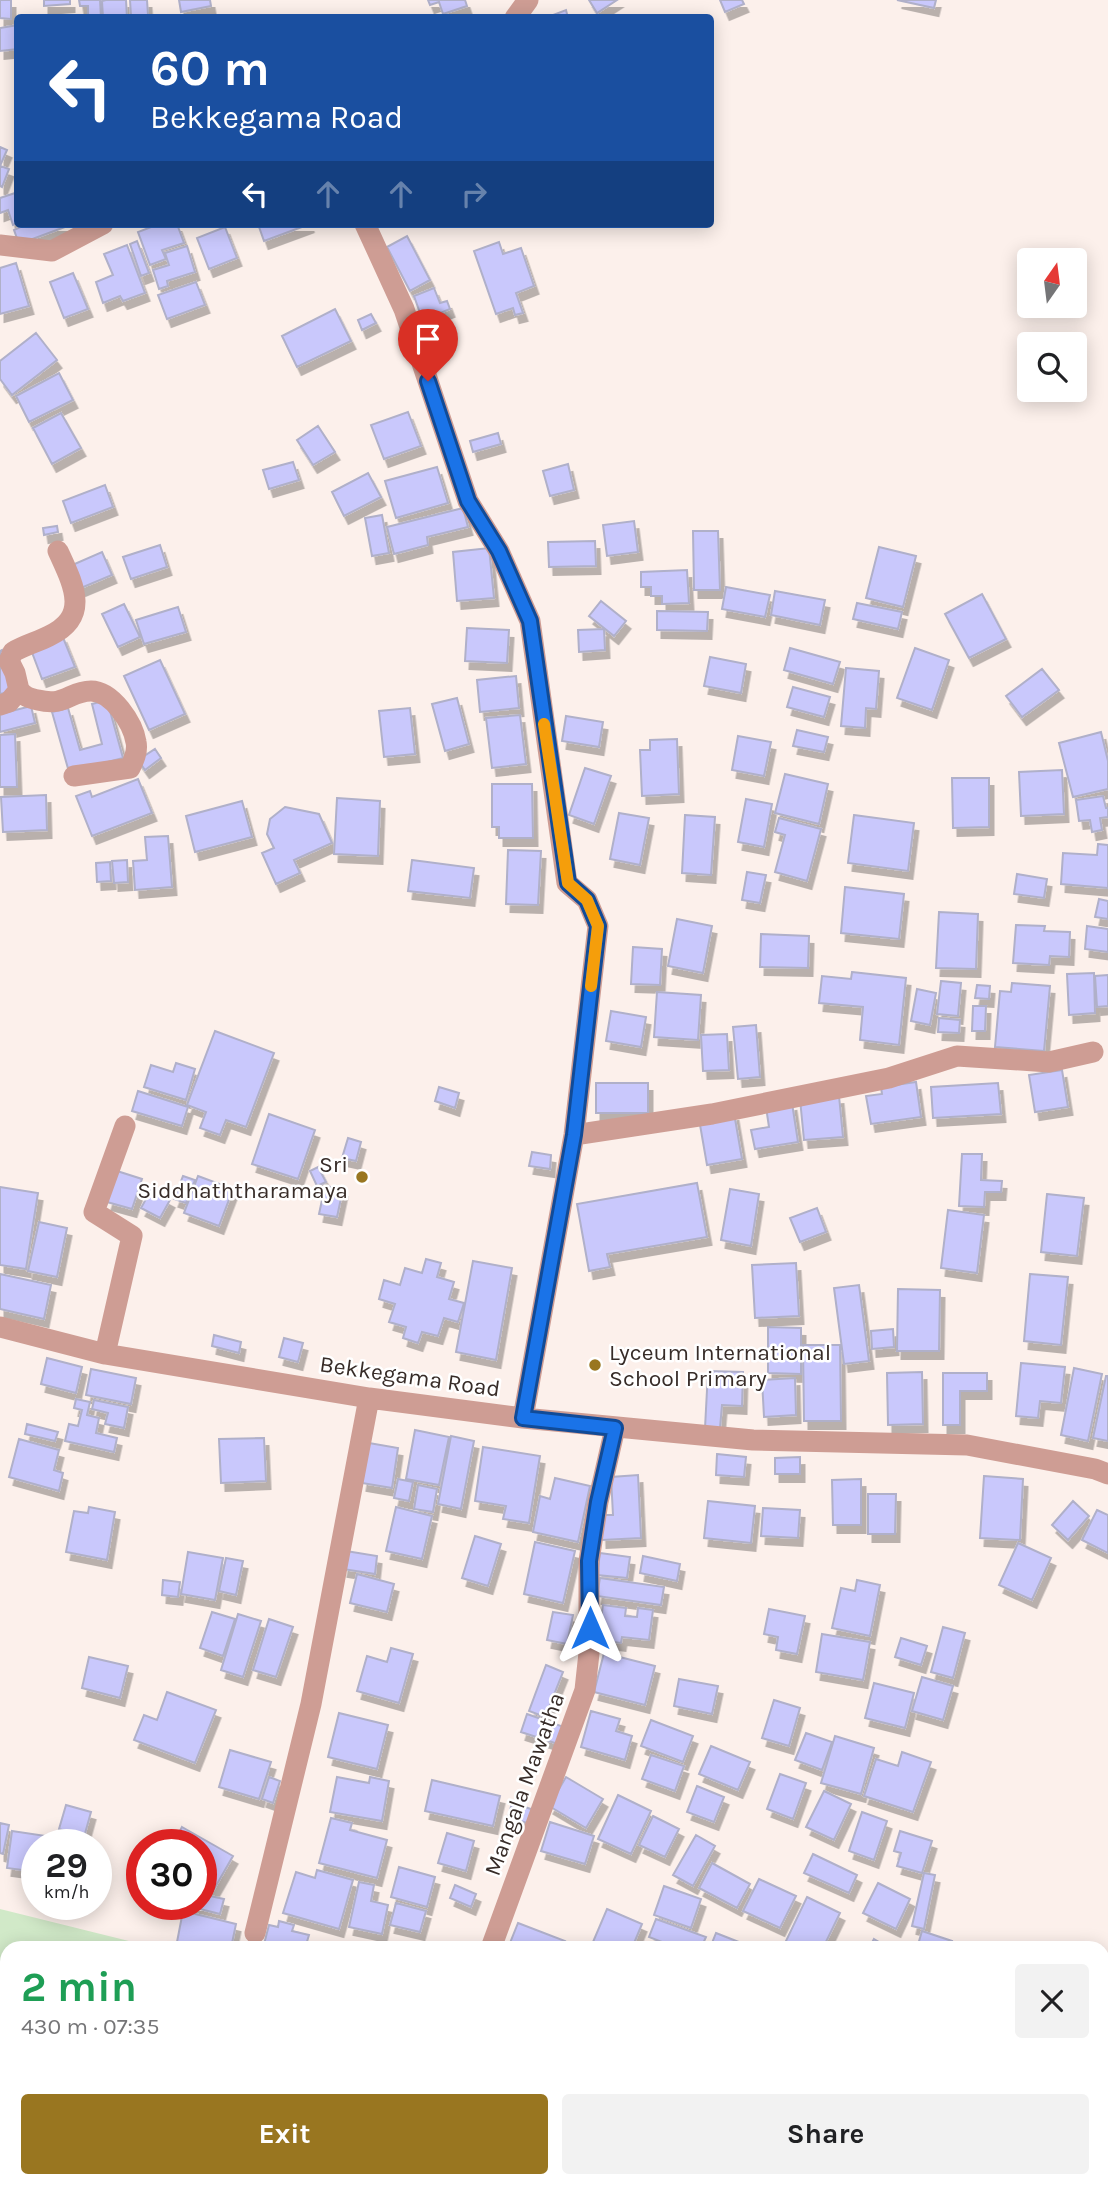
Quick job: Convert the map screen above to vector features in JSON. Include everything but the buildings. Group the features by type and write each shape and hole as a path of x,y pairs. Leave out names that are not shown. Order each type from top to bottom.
{"street":[{"path":"0,245 52,251 95,228"},
{"path":"367,228 404,309 468,501 499,551 530,621 568,883 587,900 598,926 574,1135 523,1418"},
{"path":"58,551 75,597 74,614 65,626 51,635 13,652 9,661 16,673 19,690 26,697 50,704 90,691 103,694 117,704 136,741 136,756 130,768 74,776"},
{"path":"0,705 9,702 19,690"},
{"path":"574,1135 712,1114 889,1078 957,1056 1049,1062 1093,1052"},
{"path":"105,1354 132,1236 94,1212 125,1126"},
{"name":"Bekkegama Road","path":"0,1327 105,1354 369,1398 523,1418 753,1440 967,1446 1094,1469 1108,1474"},
{"path":"255,1933 312,1704 369,1398"},
{"name":"Mangala Mawatha","path":"494,1941 585,1690 589,1653 589,1561 598,1502 615,1428"}],"green space":[{"path":"0,1909 21,1914 21,1920 44,1920 129,1941 0,1941"}],"slow traffic":[{"path":"544,724 568,883 587,900 598,926 591,986"}],"place":[{"name":"Sri Siddhaththaramaya","path":"362,1177"},
{"name":"Lyceum International School Primary","path":"595,1365"}],"route":[{"path":"428,381 468,501 499,551 530,621 568,883 587,900 598,926 574,1135 523,1418 615,1428 598,1502 589,1561 590,1628"}]}
